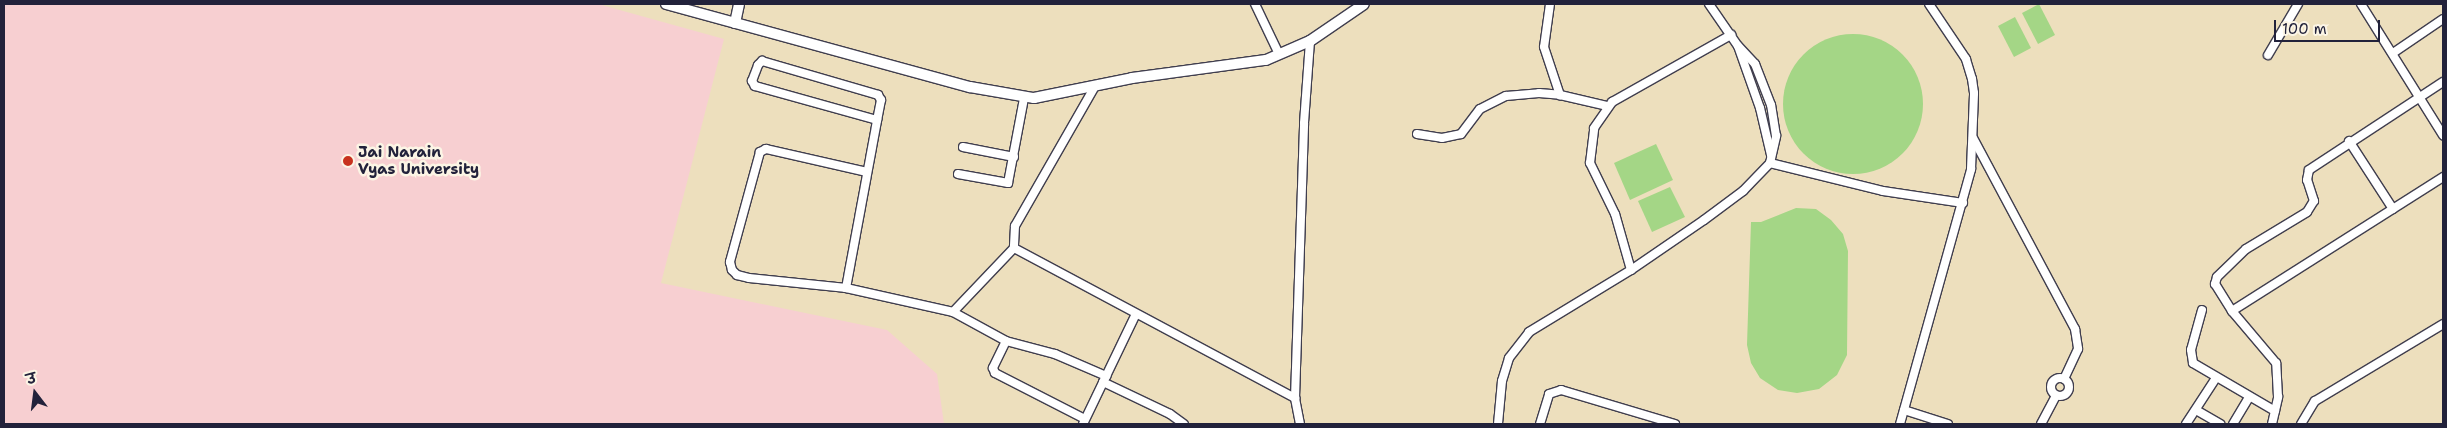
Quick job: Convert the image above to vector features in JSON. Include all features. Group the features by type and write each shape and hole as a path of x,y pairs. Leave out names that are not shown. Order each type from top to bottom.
{"street":[{"path":"666,4 970,87 1024,98 1094,88 1132,78 1236,66 1266,60 1310,41 1364,4"},
{"path":"735,23 739,4"},
{"path":"1255,4 1279,54"},
{"path":"1550,4 1544,47 1560,95"},
{"path":"1498,424 1502,381 1518,343 1542,322 1631,270 1743,192 1770,160 1776,136 1771,105 1755,64 1738,46 1709,4"},
{"path":"1900,424 1971,169 1973,138 1972,78 1966,59 1929,4"},
{"path":"2268,55 2298,4"},
{"path":"2361,4 2443,134"},
{"path":"2393,53 2443,19"},
{"path":"1631,270 1615,214 1590,163 1594,128 1607,106 1731,35"},
{"path":"1300,424 1295,398 1310,41"},
{"path":"846,288 881,100 878,95 762,61 758,65 752,82 755,86 877,120"},
{"path":"2272,424 2279,373 2276,363 2232,311 2214,284 2218,277 2246,249 2307,212 2314,201 2307,180 2309,170 2349,141 2443,82"},
{"path":"953,312 1014,248 1015,226 1094,88"},
{"path":"1417,134 1442,138 1461,134 1480,110 1506,96 1539,93 1560,95 1607,106"},
{"path":"958,174 1005,184 1010,179 1024,98"},
{"path":"1973,138 2075,329 2078,349 2064,379"},
{"path":"2349,141 2393,209"},
{"path":"963,147 1014,157"},
{"path":"867,172 766,149 760,152 730,262 737,275 846,288 953,312 1006,341 1055,354 1170,414 1184,424"},
{"path":"1770,160 1884,192 1962,203"},
{"path":"2232,311 2443,177"},
{"path":"1014,248 1295,398"},
{"path":"2202,310 2191,356 2193,363 2275,411"},
{"path":"1006,341 994,368 995,373 1084,422 1136,314"},
{"path":"2301,424 2315,401 2443,324"},
{"path":"2186,424 2216,378"},
{"path":"2041,424 2056,396 2068,392 2070,386 2064,379"},
{"path":"2056,396 2051,388 2052,382 2064,379"},
{"path":"1540,424 1549,394 1561,390 1675,424"},
{"path":"2233,424 2249,396"},
{"path":"1904,410 1948,424"},
{"path":"2196,410 2220,424"}],"shaded area":[{"name":"Jai Narain Vyas University","path":"4,4 598,4 724,39 661,283 887,330 937,374 944,424 4,424"}],"green space":[{"path":"2039,4 2055,35 2038,44 2022,13"},
{"path":"2015,17 2031,48 2014,57 1998,26"},
{"path":"1853,34 1867,35 1880,39 1902,55 1918,77 1922,90 1922,118 1918,131 1902,153 1880,169 1867,173 1853,174 1839,173 1826,169 1804,153 1788,131 1784,118 1783,104 1784,90 1788,77 1804,55 1826,39 1839,35"},
{"path":"1656,144 1673,180 1630,200 1614,163"},
{"path":"1670,187 1685,217 1652,232 1638,201"},
{"path":"1796,208 1816,209 1831,220 1843,234 1848,251 1847,355 1837,375 1819,389 1797,393 1778,390 1760,378 1751,363 1747,345 1751,222 1761,222"}],"place":[{"name":"Jai Narain Vyas University","path":"348,161"}]}
